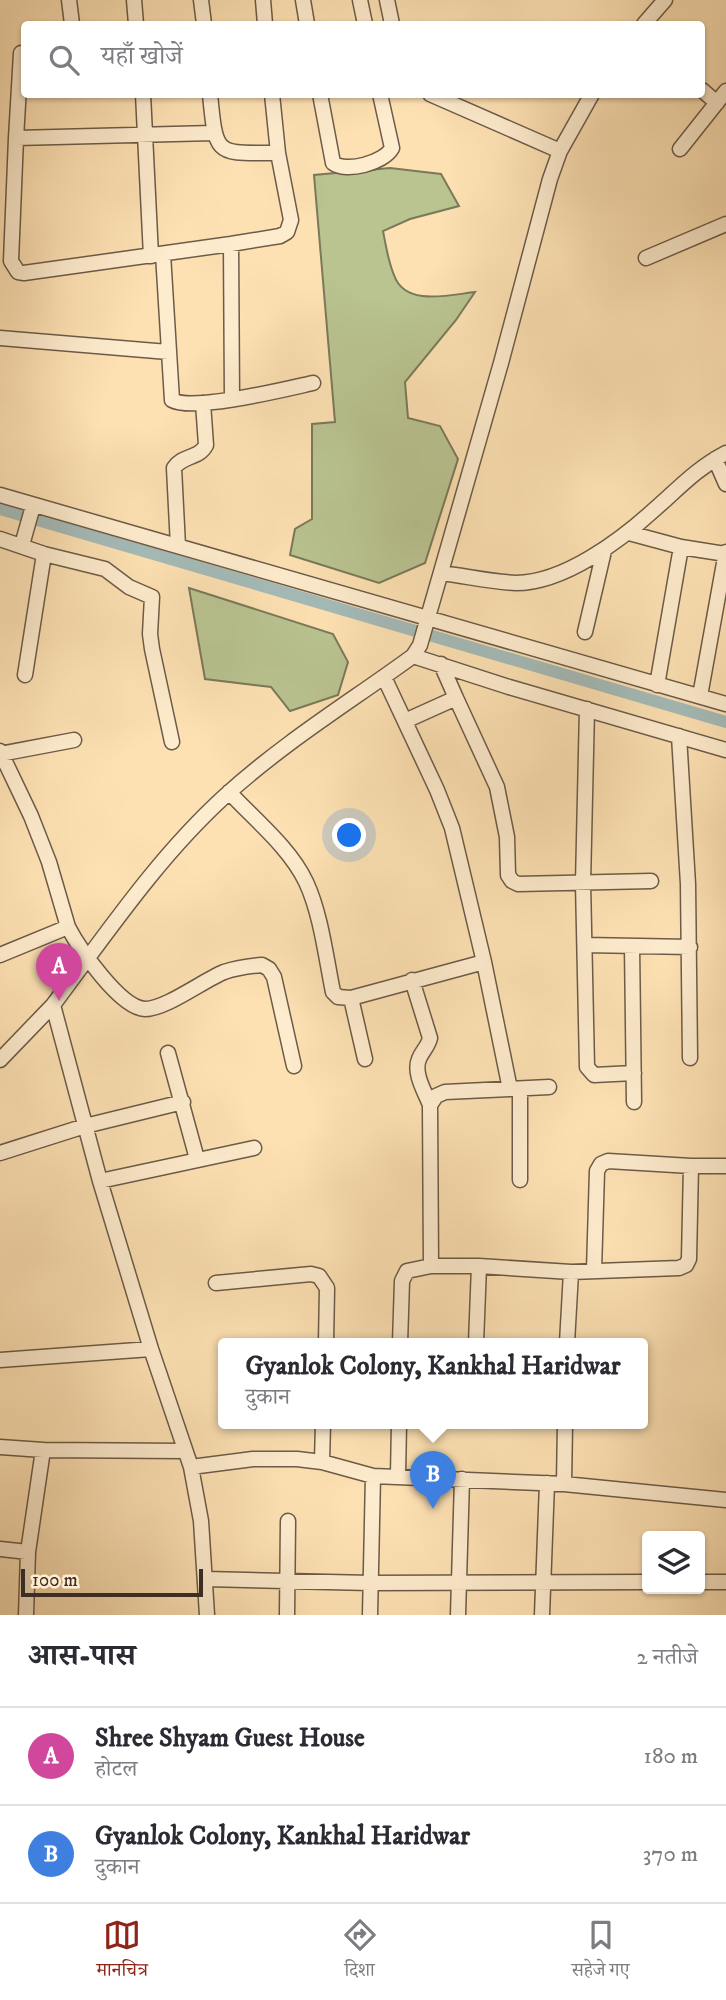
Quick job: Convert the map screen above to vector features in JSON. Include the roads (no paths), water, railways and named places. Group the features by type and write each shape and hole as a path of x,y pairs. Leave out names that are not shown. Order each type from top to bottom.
{"street":[{"path":"69,0 72,21"},
{"path":"134,0 136,21"},
{"path":"201,0 204,21"},
{"path":"263,0 265,21"},
{"path":"303,0 306,21"},
{"path":"359,0 364,21"},
{"path":"387,0 391,21"},
{"path":"646,21 664,0"},
{"path":"21,53 11,261 18,272 24,274 231,244 280,236 287,232 290,226 272,98"},
{"path":"680,149 726,91"},
{"path":"705,93 717,103"},
{"path":"143,98 143,136 172,400 179,403 203,403 313,383"},
{"path":"210,98 217,143 235,153 278,153"},
{"path":"321,98 333,163 345,169 383,159 392,149 381,98"},
{"path":"439,98 560,151"},
{"path":"2,1056 53,1005 174,846 229,792 274,754 384,677 416,650 427,623 501,363 550,179 560,151 590,98"},
{"path":"16,138 214,132"},
{"path":"646,258 726,224"},
{"path":"231,244 232,399"},
{"path":"0,338 168,352"},
{"path":"178,546 174,468 181,460 204,450 206,445 203,403"},
{"path":"441,573 518,583 540,580 604,551 629,533 686,479 720,456 726,484"},
{"path":"0,495 32,510 178,546 427,623 726,704"},
{"path":"24,539 32,510"},
{"path":"629,533 681,547 726,554 700,696"},
{"path":"0,539 24,539 44,554 105,569 129,587 152,597 150,634 172,742"},
{"path":"657,685 681,547"},
{"path":"585,632 604,551"},
{"path":"24,675 44,554"},
{"path":"416,650 441,664 509,687 726,750"},
{"path":"441,664 497,787 504,811 508,875 512,881 518,884 651,881"},
{"path":"384,677 452,828 515,1089 520,1180"},
{"path":"405,721 456,698"},
{"path":"587,709 583,883 587,1067 594,1075 634,1073"},
{"path":"680,736 690,947 690,1058"},
{"path":"74,740 1,753 49,862 68,927 89,958 130,1003 145,1009 160,1005 225,972 262,965 269,969 274,977 294,1066"},
{"path":"229,792 297,866 307,883 333,992 338,997 351,998 484,962"},
{"path":"0,955 68,927"},
{"path":"586,945 690,947"},
{"path":"632,946 634,1102"},
{"path":"412,980 430,1038 417,1064 417,1073 430,1105 431,1266"},
{"path":"351,998 365,1059"},
{"path":"53,1005 100,1181 151,1349 191,1467 201,1521 207,1615"},
{"path":"168,1053 197,1159"},
{"path":"430,1105 436,1096 445,1092 549,1087"},
{"path":"0,1153 85,1126 183,1101"},
{"path":"100,1181 254,1148"},
{"path":"594,1270 597,1171 601,1164 608,1161 726,1166"},
{"path":"400,1338 402,1281 407,1271 431,1266 479,1266 571,1272 679,1268 686,1265 689,1259 691,1166"},
{"path":"476,1338 479,1266"},
{"path":"567,1338 571,1272"},
{"path":"216,1283 311,1274 319,1276 327,1288 326,1338"},
{"path":"0,1360 151,1349"},
{"path":"322,1462 323,1429"},
{"path":"398,1476 399,1429"},
{"path":"564,1483 565,1429"},
{"path":"0,1447 185,1451"},
{"path":"26,1615 28,1552 43,1450"},
{"path":"191,1467 253,1459 297,1459 322,1462 373,1476 564,1483 726,1500"},
{"path":"370,1615 373,1476"},
{"path":"458,1615 462,1479"},
{"path":"542,1615 547,1483"},
{"path":"287,1615 288,1521"},
{"path":"0,1549 28,1552"},
{"path":"206,1579 370,1583 642,1582"},
{"path":"705,1581 726,1581"}],"waterway":[{"path":"0,509 726,722"}],"place":[{"name":"Shree Shyam Guest House","path":"59,1001"},
{"name":"Gyanlok Colony, Kankhal Haridwar","path":"433,1509"}]}
